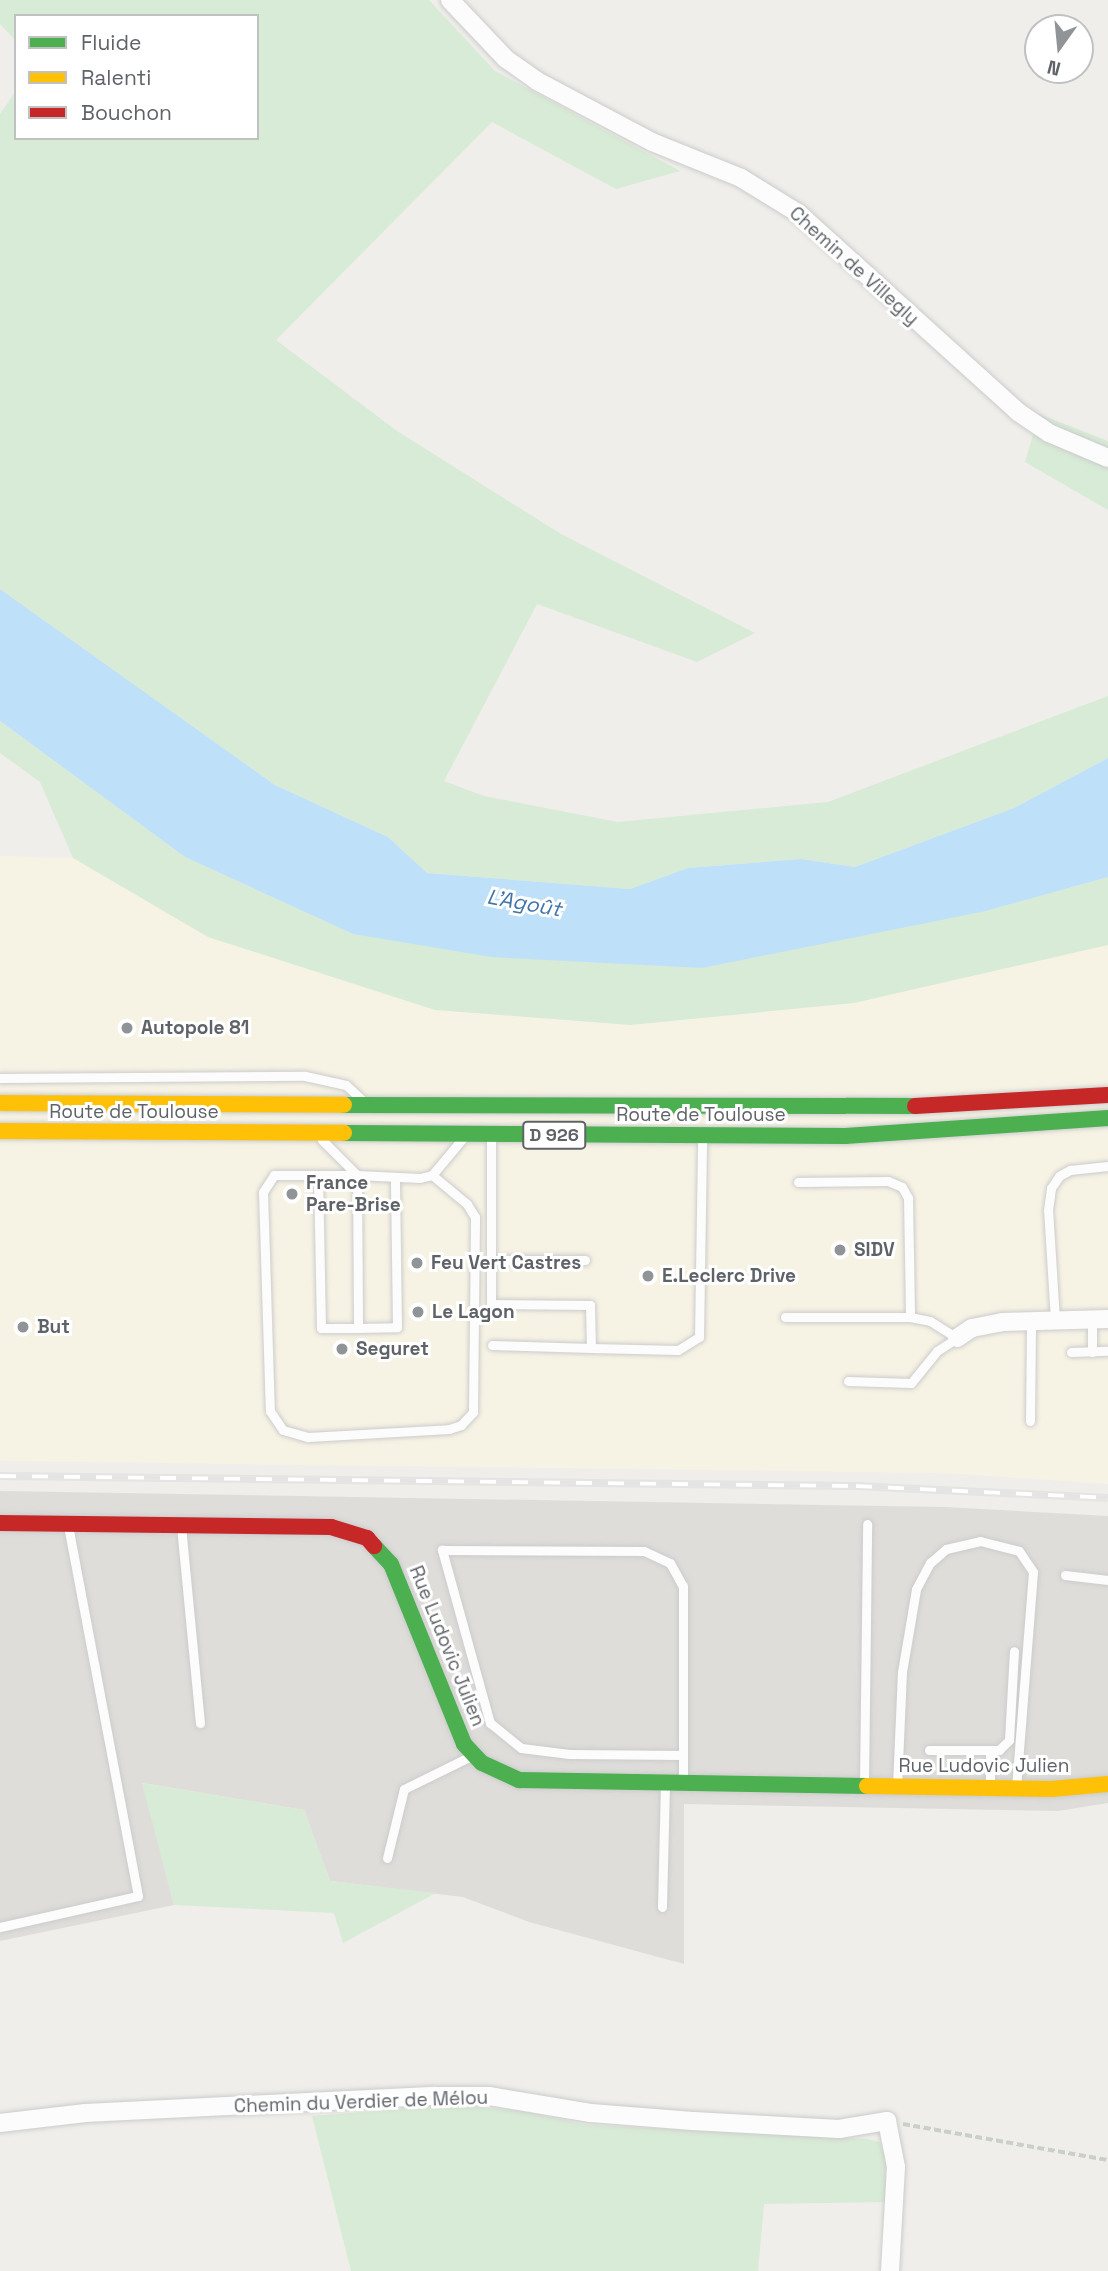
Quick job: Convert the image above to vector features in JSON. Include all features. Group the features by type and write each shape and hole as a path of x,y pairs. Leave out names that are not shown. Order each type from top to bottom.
{"main road":[{"name":"Route de Toulouse","path":"0,1103 364,1102 874,1108 1108,1095"},
{"name":"Route de Toulouse","path":"0,1131 845,1136 1108,1118"},
{"name":"Rue Ludovic Julien","path":"0,1523 331,1527 367,1538 391,1564 453,1720 473,1755 494,1771 519,1780 990,1788 1108,1784"}],"street":[{"name":"Chemin de Villegly","path":"450,0 506,59 537,81 652,142 741,178 798,213 1018,412 1049,433 1108,458"},
{"path":"957,1338 981,1325 1100,1319"},
{"name":"Chemin du Verdier de Mélou","path":"0,2123 85,2113 436,2096 488,2096 603,2115 693,2122 839,2129 887,2121"},
{"path":"887,2121 897,2167 891,2271"}],"lane":[{"path":"0,1078 305,1076 346,1085 364,1102"},
{"path":"316,1134 357,1175 358,1328"},
{"path":"432,1175 466,1135"},
{"path":"491,1136 491,1304 590,1305 591,1348"},
{"path":"492,1345 678,1350 699,1337 702,1136"},
{"path":"1055,1320 1048,1210 1051,1188 1059,1176 1070,1170 1108,1166"},
{"path":"275,1175 318,1175 395,1178 432,1175 467,1203 475,1217 473,1412 461,1425 449,1429 308,1437 283,1430 270,1411 263,1192 275,1175"},
{"path":"318,1175 321,1328 397,1327 395,1178"},
{"path":"798,1182 888,1181 902,1187 908,1198 910,1317"},
{"path":"491,1260 585,1261"},
{"path":"785,1317 910,1317 930,1321 957,1338 937,1351 911,1382 848,1381"},
{"path":"1092,1352 1100,1319"},
{"path":"1030,1421 1031,1321"},
{"path":"1071,1352 1108,1352"},
{"path":"0,1927 138,1896 68,1524"},
{"path":"864,1786 867,1524"},
{"path":"181,1525 200,1723"},
{"path":"897,1787 902,1672 916,1589 930,1563 946,1549 980,1541 1019,1551 1033,1572 1016,1788"},
{"path":"683,1755 569,1754 520,1748 490,1723 442,1550 644,1551 670,1563 683,1586 683,1755 683,1784"},
{"path":"1065,1575 1108,1580"},
{"path":"929,1750 999,1750 1009,1740 1014,1651"},
{"path":"990,1749 990,1788"},
{"path":"387,1858 404,1789 473,1755"},
{"path":"662,1907 665,1784"}],"path":[{"path":"887,2121 1108,2160"}],"shaded area":[{"path":"0,856 73,858 295,948 1108,907 1108,1484 944,1473 0,1461"},
{"path":"0,1491 946,1507 1108,1516 1108,1803 1058,1811 684,1804 684,1964 529,1922 463,1897 330,1881 304,1810 143,1783 174,1905 0,1941"}],"green space":[{"path":"0,0 429,0 495,71 680,171 616,189 492,122 276,340 397,431 561,534 755,633 697,662 537,604 444,781 484,796 618,822 828,802 1108,696 1108,758 1014,808 855,867 801,859 688,868 630,889 427,873 388,837 275,785 0,589 0,114 14,94 14,140 259,140 259,14 14,14 14,39 0,24"},
{"path":"1039,414 1108,441 1108,510 1025,462"},
{"path":"0,721 185,857 353,934 986,911 1108,877 1108,945 854,1003 631,1025 435,1010 208,937 73,858 40,782 0,753"},
{"path":"142,1783 304,1810 330,1881 436,1893 343,1943 334,1913 174,1905"},
{"path":"451,2105 521,2111 587,2125 867,2139 880,2142 886,2160 885,2202 764,2204 758,2271 351,2271 312,2116"}],"water":[{"name":"L'Agoût","path":"0,589 275,785 388,837 427,873 630,889 688,868 801,859 855,867 1014,808 1108,758 1108,877 986,911 702,968 491,957 353,934 185,857 0,721"}],"railway":[{"path":"0,1476 856,1486 1108,1498"}],"traffic: fast":[{"path":"344,1105 915,1106"},
{"path":"344,1133 845,1136 1108,1118"},
{"path":"374,1546 391,1564 464,1744 482,1763 519,1780 867,1786"}],"traffic: slow":[{"path":"0,1103 344,1105"},
{"path":"0,1131 344,1133"},
{"path":"867,1786 1051,1789 1108,1784"}],"traffic: jam":[{"path":"915,1106 1108,1095"},
{"path":"0,1523 331,1527 367,1538 374,1546"}],"place":[{"name":"Autopole 81","path":"127,1028"},
{"name":"France Pare-Brise","path":"292,1194"},
{"name":"SIDV","path":"840,1250"},
{"name":"Feu Vert Castres","path":"417,1263"},
{"name":"E.Leclerc Drive","path":"648,1276"},
{"name":"Le Lagon","path":"418,1312"},
{"name":"But","path":"23,1327"},
{"name":"Seguret","path":"342,1349"}]}
